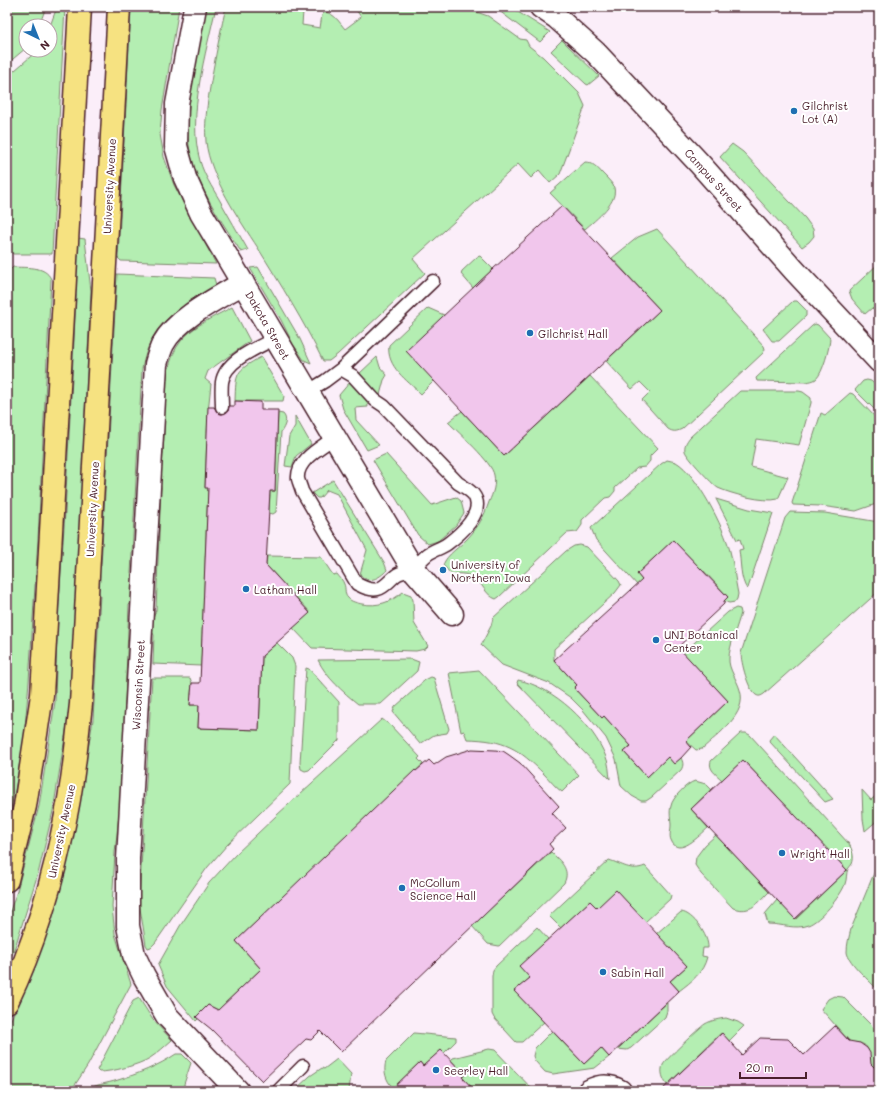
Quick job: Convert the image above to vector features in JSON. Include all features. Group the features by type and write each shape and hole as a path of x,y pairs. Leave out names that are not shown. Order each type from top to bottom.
{"main road":[{"path":"7,880 26,806 42,695 80,7"},
{"name":"University Avenue","path":"7,1002 26,958 56,859 68,809 81,704 119,7"}],"street":[{"name":"Dakota Street","path":"195,7 177,104 176,146 184,178 201,213 413,569 452,614"},
{"name":"Campus Street","path":"541,7 556,17 596,54 699,163 794,270 879,361"},
{"name":"Wisconsin Street","path":"238,1091 167,1016 148,985 134,955 128,926 128,859 156,364 163,343 175,328 243,283"},
{"path":"589,1091 598,1087 606,1086 620,1091"}],"lane":[{"path":"307,392 325,382 341,369 433,281"},
{"path":"222,407 222,381 227,370 231,365 247,354 276,338"},
{"path":"335,438 307,458 300,468 298,479 302,491 355,582 363,587 378,589 398,575 413,569 427,554 445,545 467,526 474,515 476,500 470,492 458,483 353,376 341,369"},
{"path":"278,1091 304,1066"}],"shaded area":[{"name":"University of Northern Iowa","path":"7,7 879,7 879,1091 7,1091"}],"green space":[{"path":"7,7 46,7 42,18 18,18 18,55 7,64"},
{"path":"57,7 65,7 52,254 13,254 7,248 7,77 29,58 58,58 58,18 53,18"},
{"path":"131,7 179,7 162,110 160,134 164,157 174,185 216,264 121,261 118,258"},
{"path":"206,7 216,7 199,84 196,124 197,143 200,161 206,176 248,250 241,252 205,193 191,158 189,144 188,115"},
{"path":"226,7 291,7 303,12 302,25 320,28 322,15 325,12 334,16 345,29 361,17 354,7 462,7 488,16 520,39 526,40 529,46 543,57 579,93 585,106 560,174 550,183 539,170 531,178 518,164 413,259 425,273 338,354 329,361 323,361 292,304 226,197 213,169 209,155 206,142 207,106"},
{"path":"494,7 510,7 550,32 540,42"},
{"path":"562,40 599,76 588,85 551,51"},
{"path":"732,144 743,152 805,218 813,229 814,236 809,242 802,247 720,157"},
{"path":"585,162 592,164 599,169 613,185 615,191 606,210 585,229 550,193"},
{"path":"657,229 764,346 765,349 763,353 682,429 676,431 668,429 642,400 650,392 640,382 632,389 606,361 660,310 612,258 638,237"},
{"path":"78,238 85,239 91,291 71,700 53,811 39,870 16,944 7,967 7,919 17,891 39,806 55,702 57,632 65,512"},
{"path":"480,256 493,269 473,288 461,274 462,271"},
{"path":"879,263 879,315 872,308 865,314 852,299 849,291"},
{"path":"13,267 40,269 44,271 51,279 38,539 29,681 24,738 7,826 7,273"},
{"path":"258,267 300,339 311,363 304,360 293,344 281,320 250,268"},
{"path":"117,274 214,278 216,285 178,310 159,327 146,352 142,369 131,573 137,580 138,595 129,605 121,797 115,852 112,907 115,934 131,984 88,1065 71,1091 7,1091 7,1029 42,947 67,863 65,857 71,849 93,720 100,595 94,584 99,567 101,566"},
{"path":"793,301 797,301 806,310 806,316 779,341 772,341 763,329"},
{"path":"232,307 250,341 208,371 205,379 211,384 208,412 205,487 208,488 201,666 153,664 154,635 150,628 156,610 161,487 159,482 162,466 164,408 168,371 173,355 186,335 205,322"},
{"path":"428,308 444,315 434,381 421,394 394,366 389,353 389,345"},
{"path":"815,324 818,325 830,338 824,366 816,379 807,382 757,381 756,378"},
{"path":"261,357 284,396 283,401 235,401 236,384 239,374 246,366"},
{"path":"377,357 380,367 387,375 380,395 377,395 359,374"},
{"path":"590,376 658,448 650,456 650,461 645,467 637,468 615,488 615,491 610,497 605,498 582,520 582,525 577,532 567,533 496,599 489,595 473,577 465,574 450,573 443,565 447,557 475,530 485,512 494,489 495,482 492,469 488,463 448,422 462,411 504,456"},
{"path":"863,381 871,381 879,388 879,414 855,390"},
{"path":"350,382 367,400 368,407 355,408 356,420 379,445 367,450 343,409 339,395"},
{"path":"740,391 799,391 811,398 811,403 799,445 756,439 751,467 788,477 778,499 757,499 731,493 718,488 686,454 685,447 690,437"},
{"path":"850,393 853,394 879,421 879,442 876,445 879,448 879,503 856,511 821,506 793,505 792,503 821,413 825,415"},
{"path":"278,413 283,414 286,420 281,432 276,512 273,514 269,513 270,491 275,491"},
{"path":"295,416 311,444 296,456 292,467 285,466 289,436 295,426"},
{"path":"386,454 432,505 456,497 461,501 464,513 456,525 438,541 428,544 418,535 373,460"},
{"path":"667,460 676,462 684,468 701,489 716,516 727,541 731,556 738,594 735,602 729,603 724,601 728,597 704,571 677,595 698,566 673,540 637,574 662,600 660,610 596,540 591,528"},
{"path":"333,480 384,562 387,570 377,578 370,580 366,579 360,574 367,550 337,494 327,490 320,498 317,498 312,493"},
{"path":"716,499 749,509 773,513 747,589 741,570 739,550 743,549 740,539 737,540"},
{"path":"790,512 825,513 879,522 879,591 764,694 758,696 750,688 742,663 741,653 785,518"},
{"path":"580,545 587,547 621,585 615,593 554,649 554,660 577,685 574,688 602,718 604,716 631,745 624,752 647,777 668,757 674,763 681,758 683,767 681,770 646,801 641,801 632,796 621,786 616,759 606,738 571,698 549,683 502,665 481,645 491,626 493,618 566,551 574,546"},
{"path":"267,556 321,557 333,575 337,574 343,581 347,597 357,603 373,605 394,599 403,592 411,595 413,600 414,623 428,646 425,649 416,651 312,648 293,628 310,612 266,565"},
{"path":"736,608 740,609 741,613 730,648 729,662 740,690 740,707 736,715 723,730 702,749 696,750 686,741 728,701 683,653 728,612"},
{"path":"277,643 292,658 295,666 290,784 227,845 207,868 155,943 148,948 146,945 139,902 152,678 190,678 192,683 190,705 199,705 198,728 259,730 262,656"},
{"path":"411,659 419,662 417,671 381,704 358,704 330,678 318,660"},
{"path":"306,668 309,669 339,702 339,740 309,770 305,771 301,769 300,763"},
{"path":"479,670 579,775 562,792 535,765 510,747 491,741 467,739 464,731 461,732 449,673"},
{"path":"431,677 434,678 449,729 447,733 434,735 420,744 393,712 395,707 425,680"},
{"path":"518,680 545,690 571,709 582,720 592,732 606,757 610,779 517,683"},
{"path":"382,719 390,725 420,757 418,759 423,764 236,941 261,969 218,1010 208,1005 196,1017 198,1019 196,1021 167,986 158,965 180,926 209,883 236,854"},
{"path":"741,733 750,735 849,844 852,851 853,861 852,865 848,868 846,882 843,889 824,913 813,923 808,925 793,927 768,924 765,914 777,900 796,919 847,870 743,760 722,780 713,771 710,764 711,761"},
{"path":"774,734 833,799 825,802 770,742 769,740"},
{"path":"695,781 706,784 711,789 691,809 708,828 690,843 679,847 674,845 670,838 670,808 680,791"},
{"path":"862,790 871,800 879,793 879,819 865,831 863,819"},
{"path":"716,835 769,892 754,906 745,910 733,908 701,874 695,865 696,857 705,845"},
{"path":"551,852 564,866 566,878 564,883 499,946 488,944 472,926"},
{"path":"609,860 631,868 640,868 645,866 671,895 670,899 645,922 597,908 590,901 561,928 549,916"},
{"path":"879,861 879,991 855,967 847,952 851,929"},
{"path":"681,912 690,916 699,926 706,937 708,948 703,948 702,956 707,957 703,968 693,980 679,991 670,981 687,966 656,934"},
{"path":"537,927 548,939 530,978 515,991 544,1022 522,1042 516,1042 492,1014 493,970"},
{"path":"834,996 843,997 879,1033 879,1072 870,1063 868,1050 866,1047 861,1043 851,1043 821,1009 828,999"},
{"path":"139,998 153,1020 172,1040 156,1054 145,1061 125,1068 99,1072 97,1070 133,1001"},
{"path":"667,1003 665,1017 631,1048 627,1050 617,1049"},
{"path":"726,1018 738,1022 744,1026 729,1041 721,1033 667,1085 662,1073 662,1068 665,1062 682,1044 705,1024"},
{"path":"552,1031 584,1064 601,1048 609,1057 595,1068 553,1074 545,1072 535,1061 533,1056 535,1048"},
{"path":"414,1033 456,1037 456,1041 444,1053 441,1050 423,1066 420,1062 393,1088 386,1076 386,1061"},
{"path":"489,1049 495,1050 534,1091 475,1091 462,1077 464,1074 451,1060 453,1058"},
{"path":"176,1054 182,1054 191,1063 184,1084 185,1091 85,1091 97,1085 118,1080 155,1066"},
{"path":"337,1059 351,1074 349,1091 294,1091 310,1076 322,1068 324,1069"}],"building":[{"name":"Gilchrist Hall","path":"562,206 660,310 504,456 406,351"},
{"name":"Latham Hall","path":"235,401 261,402 261,410 278,410 275,491 270,491 266,565 310,613 262,656 259,730 198,728 199,705 190,705 192,683 200,683 208,488 205,488 208,407 214,407 218,413 222,414 228,411 229,406 235,406"},
{"path":"673,540 728,597 724,601 724,604 678,647 728,701 686,741 691,747 681,758 674,764 668,757 647,777 624,752 631,746 604,716 602,718 574,688 577,685 554,660 642,580 637,574"},
{"name":"McCollum Science Hall","path":"472,749 503,751 520,763 559,806 552,813 566,828 549,844 553,849 341,1052 320,1031 311,1040 306,1039 262,1081 211,1029 196,1017 208,1005 218,1010 261,969 236,941 415,770 416,771 429,760 434,765 446,757"},
{"name":"Wright Hall","path":"743,760 847,870 795,919 691,809"},
{"name":"Sabin Hall","path":"616,890 687,966 670,981 679,991 609,1057 601,1048 584,1064 514,991 530,978 519,966 590,901 597,908"},
{"path":"835,1026 849,1041 860,1043 867,1048 870,1053 871,1064 879,1072 879,1091 661,1091 722,1033 742,1055 760,1038 788,1039 804,1055"},
{"name":"Seerley Hall","path":"441,1050 465,1075 462,1077 475,1091 390,1091 420,1062 423,1066"}],"place":[{"name":"Gilchrist Lot (A)","path":"794,111"},
{"name":"Gilchrist Hall","path":"530,333"},
{"name":"University of Northern Iowa","path":"443,570"},
{"name":"Latham Hall","path":"246,589"},
{"name":"UNI Botanical Center","path":"656,640"},
{"name":"Wright Hall","path":"782,853"},
{"name":"McCollum Science Hall","path":"402,888"},
{"name":"Sabin Hall","path":"603,972"},
{"name":"Seerley Hall","path":"436,1070"}]}
